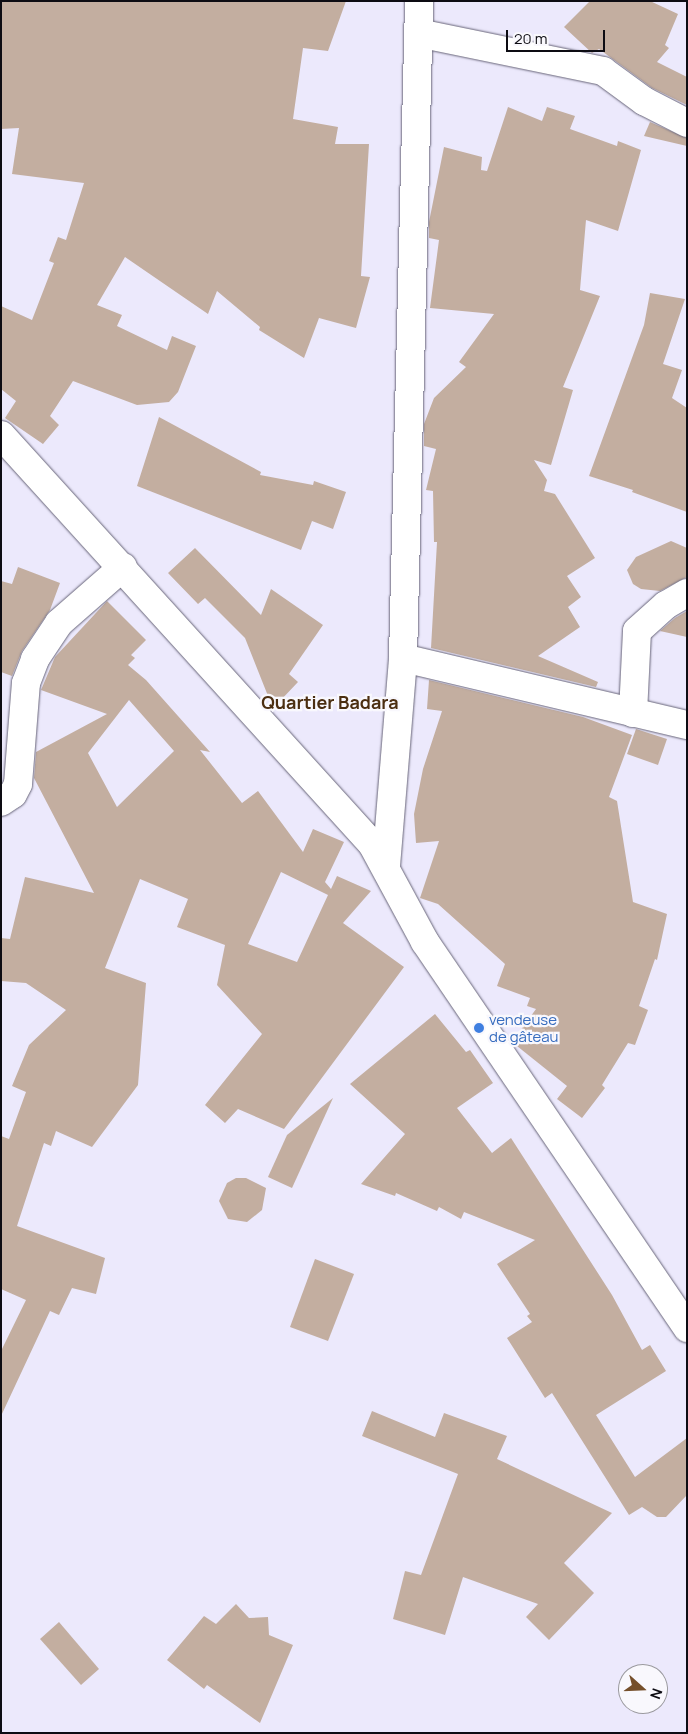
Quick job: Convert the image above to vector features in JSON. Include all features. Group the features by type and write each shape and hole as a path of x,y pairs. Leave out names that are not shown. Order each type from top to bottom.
{"street":[{"path":"386,866 402,658 419,1"},
{"path":"418,33 603,72 644,101 687,123"},
{"path":"1,435 124,567 372,844 386,866 425,942 687,1328"},
{"path":"1,802 14,794 18,784 26,683 35,659 59,623 124,567"},
{"path":"633,713 637,631 666,605 687,593"},
{"path":"402,658 687,725"}],"building":[{"path":"1,1 346,1 328,51 303,48 293,119 338,127 335,144 369,144 361,276 370,277 356,328 319,318 304,358 259,330 260,327 217,291 208,314 125,257 97,305 122,315 117,326 167,350 172,336 196,346 178,392 169,402 137,405 73,381 50,416 59,425 43,444 5,418 16,401 1,389 1,306 32,320 54,263 49,261 58,237 66,240 84,183 12,174 19,128 1,129"},
{"path":"590,1 650,1 678,14 665,45 669,48 657,62 687,77 687,105 652,88 599,49 592,53 564,27"},
{"path":"508,107 542,121 547,107 575,116 570,129 617,146 618,141 641,150 618,231 586,220 580,290 600,296 563,387 573,390 551,465 534,460 547,480 544,491 555,494 595,558 567,576 581,597 568,607 580,627 538,656 598,682 596,687 431,648 437,542 434,542 433,491 426,490 436,449 424,446 424,424 434,398 466,367 459,362 494,314 430,308 439,240 429,238 429,222 444,147 482,157 481,170 487,171"},
{"path":"650,122 687,138 687,146 644,136"},
{"path":"650,293 685,299 663,364 682,370 672,398 687,408 687,512 632,492 633,490 589,476 644,325"},
{"path":"159,417 261,472 260,475 313,485 314,481 346,492 333,529 312,521 301,550 137,486"},
{"path":"671,541 687,548 687,577 660,591 641,589 633,584 627,570 636,557"},
{"path":"195,548 261,615 271,589 323,625 289,674 298,682 279,702 273,696 270,701 245,638 205,598 198,604 168,573"},
{"path":"18,567 60,583 50,610 22,651 12,676 1,672 1,581 12,584"},
{"path":"107,601 146,640 131,655 135,658 128,665 146,680 210,752 200,750 242,803 258,791 303,852 313,829 344,842 325,882 331,889 337,876 371,891 343,923 404,967 284,1129 238,1109 225,1123 205,1105 262,1034 217,985 225,945 177,927 188,899 140,879 105,968 146,983 138,1085 92,1147 56,1131 51,1146 44,1143 17,1226 105,1258 96,1294 72,1288 59,1315 50,1311 1,1416 1,1351 26,1300 1,1289 1,1136 9,1139 26,1092 12,1086 29,1045 66,1010 26,983 1,981 1,938 10,939 25,877 94,893 34,778 36,752 107,714 41,690 55,657","holes":["129,700 174,751 117,807 88,753","281,872 328,895 297,962 248,944"]},
{"path":"687,611 687,637 660,631 675,618"},
{"path":"429,680 583,717 632,735 609,797 617,801 633,902 667,914 657,960 655,959 639,1006 648,1010 635,1045 628,1043 602,1085 605,1088 582,1118 557,1099 567,1086 512,1042 536,1009 527,1006 530,998 497,986 505,964 438,904 420,898 439,841 416,843 414,814 423,769 442,711 427,709"},
{"path":"636,729 667,739 658,765 627,754"},
{"path":"435,1014 466,1052 470,1050 493,1083 457,1108 492,1153 511,1138 612,1295 642,1350 650,1345 666,1371 596,1415 635,1477 687,1438 687,1495 666,1517 657,1517 642,1507 629,1515 552,1393 545,1398 507,1338 532,1322 527,1316 530,1314 497,1264 535,1240 464,1212 461,1219 439,1207 437,1211 396,1193 395,1196 361,1184 405,1134 350,1084"},
{"path":"333,1098 292,1188 268,1177 287,1135"},
{"path":"236,1178 246,1178 266,1188 262,1210 247,1222 228,1219 219,1201 227,1183"},
{"path":"315,1259 354,1274 328,1341 290,1327"},
{"path":"372,1411 435,1437 444,1413 507,1436 497,1459 612,1513 564,1563 594,1593 549,1640 526,1617 538,1604 463,1577 445,1635 393,1619 405,1571 421,1575 458,1474 362,1436"},
{"path":"236,1604 249,1618 268,1617 269,1635 293,1645 260,1723 207,1685 204,1689 167,1660 204,1616 216,1624"},
{"path":"59,1622 99,1669 81,1685 40,1639"}],"place":[{"name":"vendeuse de gâteau","path":"479,1028"}],"district":[{"name":"Quartier Badara","path":"330,702"}]}
